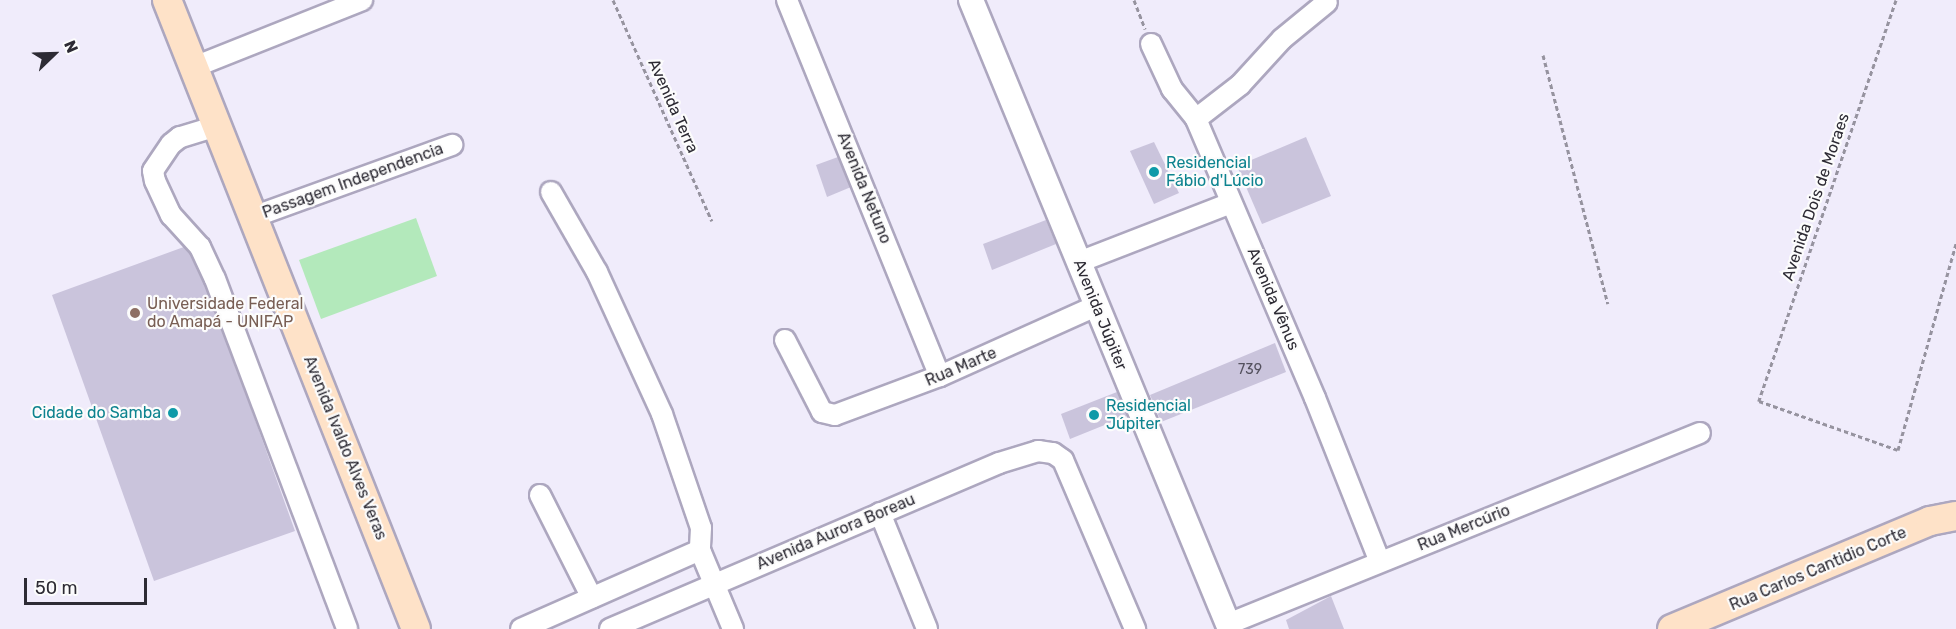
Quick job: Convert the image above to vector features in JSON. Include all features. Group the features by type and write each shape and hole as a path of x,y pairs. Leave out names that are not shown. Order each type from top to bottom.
{"main road":[{"name":"Avenida Ivaldo Alves Veras","path":"167,0 416,629"},
{"name":"Rua Carlos Cantidio Corte","path":"1672,629 1943,519"}],"street":[{"path":"194,67 362,0"},
{"name":"Avenida Netuno","path":"787,0 940,376"},
{"name":"Avenida Júpiter","path":"970,0 1229,626"},
{"path":"1196,119 1240,85 1282,39 1327,2"},
{"name":"Avenida Vênus","path":"1151,44 1172,89 1196,119 1315,398 1380,562"},
{"path":"217,126 180,137 171,144 153,171 155,181 171,215 200,247 215,279 347,629"},
{"name":"Passagem Independencia","path":"253,218 452,145"},
{"path":"551,192 597,272 662,414 701,528 700,550 733,629"},
{"path":"1079,262 1231,202"},
{"name":"Rua Marte","path":"785,340 822,412 840,414 940,376 1096,306"},
{"name":"Rua Mercúrio","path":"1229,626 1380,562 1700,433"},
{"name":"Avenida Aurora Boreau","path":"610,629 880,513 1022,455 1053,453 1063,460 1135,629"},
{"path":"540,495 592,598"},
{"path":"880,513 927,629"},
{"path":"526,628 700,550"}],"path":[{"name":"Avenida Terra","path":"613,0 712,221"},
{"path":"1134,0 1151,44"},
{"name":"Avenida Dois de Moraes","path":"1896,0 1759,401 1898,450 1956,243"},
{"path":"1543,55 1608,304"}],"green space":[{"path":"416,218 437,276 321,319 299,260"}],"building":[{"path":"1306,137 1331,196 1262,224 1237,166"},
{"name":"Residencial Fábio d'Lúcio","path":"1154,142 1179,193 1154,204 1130,151"},
{"path":"838,157 851,187 827,197 816,165"},
{"path":"1046,220 1056,244 992,270 983,244"},
{"name":"Cidade do Samba","path":"192,244 295,531 154,581 52,295"},
{"path":"1275,343 1286,372 1161,422 1150,395"},
{"name":"Residencial Júpiter","path":"1117,392 1127,416 1070,439 1061,414"},
{"path":"1331,596 1344,629 1289,629 1286,620"}],"place":[{"name":"Residencial Fábio d'Lúcio","path":"1154,172"},
{"name":"Universidade Federal do Amapá - UNIFAP","path":"135,313"},
{"name":"Cidade do Samba","path":"173,413"},
{"name":"Residencial Júpiter","path":"1094,415"}]}
